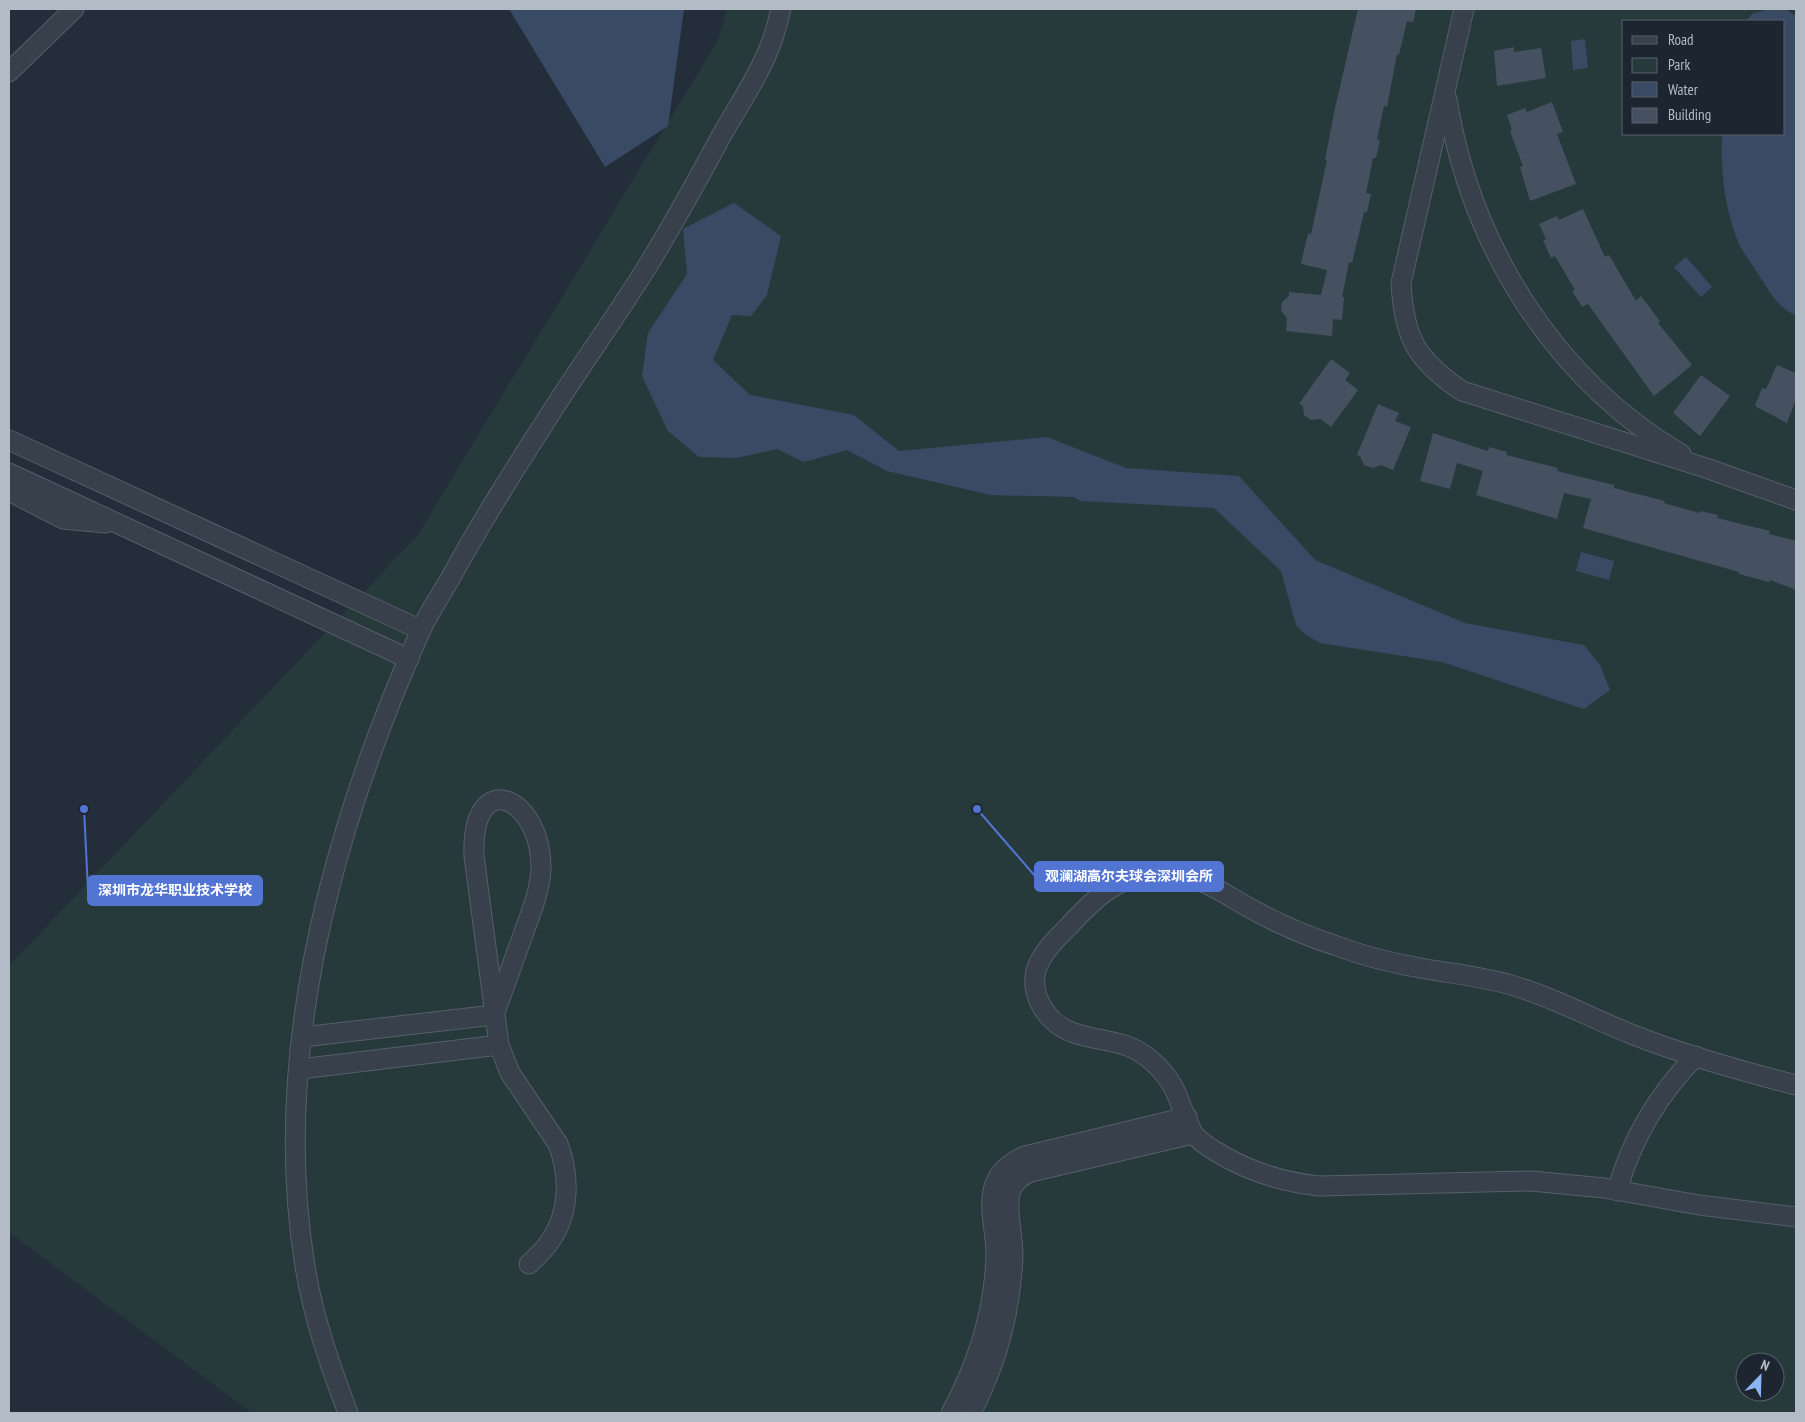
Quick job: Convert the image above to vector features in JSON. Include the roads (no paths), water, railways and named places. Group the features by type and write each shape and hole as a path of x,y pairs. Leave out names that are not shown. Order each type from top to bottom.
{"street":[{"path":"9,72 74,9"},
{"path":"348,1413 330,1367 316,1318 304,1261 295,1170 302,1037 313,959 329,882 351,807 421,630 471,540 647,266 698,179 770,47 781,9"},
{"path":"1464,9 1401,283 1403,316 1414,346 1434,372 1462,391 1706,468 1796,500"},
{"path":"1446,88 1457,151 1477,212 1504,269 1529,310 1558,348 1602,395 1652,435 1706,468"},
{"path":"9,440 421,630"},
{"path":"13,481 63,519 119,524 410,659"},
{"path":"494,1015 535,899 541,870 540,855 532,826 517,804 505,800 494,801 484,808 477,823 474,839 494,1015 499,1045 515,1081 558,1144 563,1157 567,1185 566,1198 558,1228 550,1242 529,1264"},
{"path":"1796,1085 1696,1056 1634,1035 1564,1004 1512,985 1398,964 1338,947 1282,924 1195,878 1177,874 1140,875 1123,881 1099,895 1050,946 1039,961 1035,978 1036,996 1045,1012 1056,1024 1070,1032 1109,1039 1131,1047 1151,1059 1167,1076 1175,1089 1190,1126 1208,1147 1261,1174 1299,1184 1339,1186 1532,1181 1617,1191 1699,1205 1796,1217"},
{"path":"302,1037 494,1015"},
{"path":"300,1069 499,1045"},
{"path":"1617,1191 1623,1169 1641,1128 1666,1090 1696,1056"},
{"path":"951,1413 974,1366 988,1321 995,1275 992,1194 1000,1174 1007,1166 1025,1156 1190,1126"},
{"path":"970,1413 990,1372 1005,1325 1011,1285 1013,1252 1010,1197 1015,1184 1031,1172 1190,1126"}],"water":[{"path":"509,9 684,9 668,126 605,167"},
{"path":"1768,9 1785,9 1796,16 1796,315 1790,313 1776,301 1744,253 1734,231 1727,204 1723,176 1722,135 1785,135 1785,20 1747,20 1752,14"},
{"path":"1585,39 1588,68 1573,70 1571,41"},
{"path":"734,203 781,236 767,295 751,316 732,315 713,360 750,395 854,415 899,451 1047,437 1126,468 1239,476 1315,560 1465,623 1584,645 1600,665 1610,690 1584,709 1442,662 1320,643 1306,635 1296,625 1281,571 1214,508 1081,501 1074,497 991,495 887,471 847,450 804,462 777,449 736,458 699,457 668,431 642,376 648,333 687,274 683,229"},
{"path":"1686,257 1712,287 1701,297 1674,267"},
{"path":"1581,552 1614,561 1609,580 1576,571"}],"place":[{"name":"深圳市龙华职业技术学校","path":"84,809"},
{"name":"观澜湖高尔夫球会深圳会所","path":"977,809"}]}
